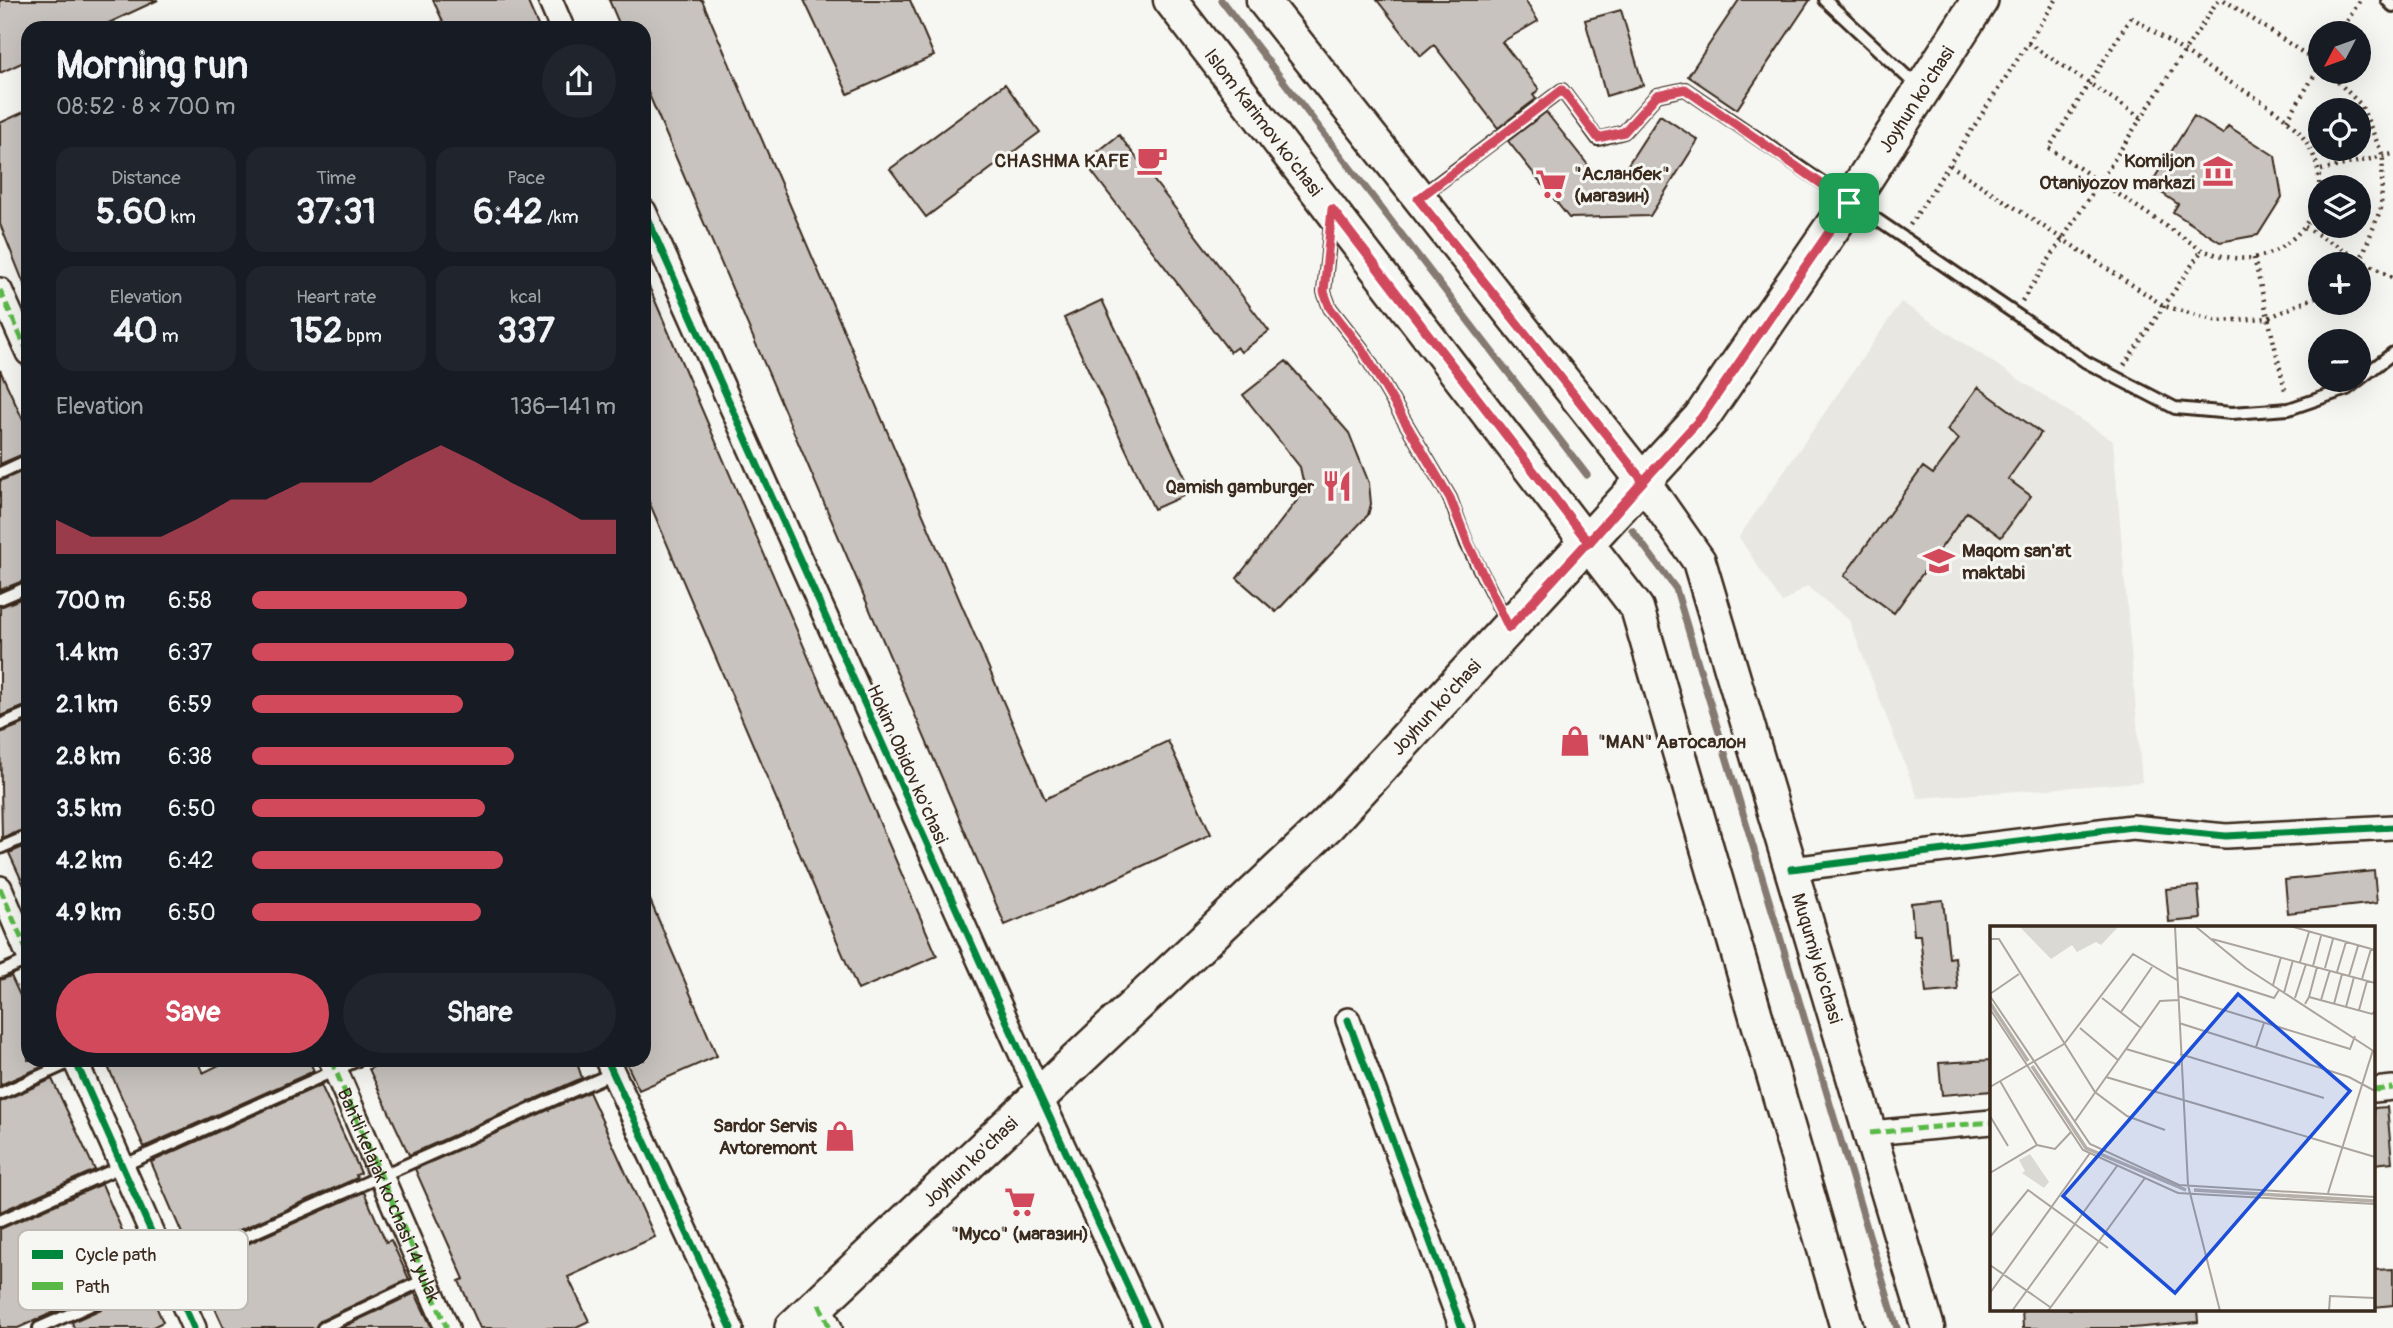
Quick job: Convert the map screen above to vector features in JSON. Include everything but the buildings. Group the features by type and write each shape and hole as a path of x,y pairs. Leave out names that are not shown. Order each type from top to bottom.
{"main road":[{"name":"Islom Karimov ko'chasi","path":"1170,0 1589,543"},
{"path":"1263,0 1643,481"},
{"name":"Joyhun ko'chasi","path":"793,1328 824,1316 1040,1096 1328,824 1701,418 1849,203 1920,89 1980,0"},
{"name":"Muqumiy ko'chasi","path":"1643,481 1699,561 1928,1328"},
{"path":"1589,543 1637,608 1847,1328"}],"street":[{"path":"550,0 559,21"},
{"name":"Hokim Obidov ko'chasi","path":"651,227 1040,1096 1147,1328"},
{"path":"0,290 21,337"},
{"path":"1791,869 2132,827 2226,836 2393,827"},
{"path":"0,888 21,938"},
{"path":"1348,1020 1462,1328"},
{"path":"78,1067 151,1230"},
{"name":"Bahtli kelajak ko'chasi 14 yulak","path":"334,1067 447,1328"},
{"path":"610,1067 731,1328"},
{"path":"1870,1133 1990,1122"},
{"path":"186,1310 194,1328"}],"lane":[{"path":"1825,0 1920,89"},
{"path":"2388,0 2393,6"},
{"path":"1418,199 1562,90 1598,138 1624,132 1657,95 1685,89 2086,362 2175,408 2231,413 2289,409 2347,389 2393,353"},
{"path":"1332,209 1324,292 1330,308 1362,349 1450,498 1468,544 1509,628"},
{"path":"0,473 21,463"},
{"path":"0,599 21,590"},
{"path":"0,725 21,716"},
{"path":"0,848 21,839"},
{"path":"0,972 21,963"},
{"path":"0,1094 60,1067"},
{"path":"0,1221 123,1166 329,1067"},
{"path":"248,1234 381,1177 610,1067"},
{"path":"323,1328 426,1279"},
{"path":"38,1328 78,1310"}],"path":[{"path":"1902,238 2056,0"},
{"path":"2014,314 2221,0 2308,57"},
{"path":"2347,21 2360,0"},
{"path":"2131,17 2185,52 2287,120 2307,145 2320,170 2320,197 2305,227 2283,246 2254,258 2231,260 2203,250 2049,148 2131,17"},
{"path":"2028,43 2141,118"},
{"path":"2287,120 2309,84"},
{"path":"2340,84 2361,105 2383,156 2381,208 2363,252"},
{"path":"2320,170 2393,153"},
{"path":"1950,165 2164,306 2218,321 2268,318 2308,300"},
{"path":"2305,227 2345,252"},
{"path":"2116,377 2203,250"},
{"path":"2254,258 2289,409"},
{"path":"2371,267 2393,278"}],"shaded area":[{"name":"Maqom san'at maktabi","path":"1901,302 2113,441 2142,782 1918,798 1849,620 1807,586 1782,603 1739,537"}],"waterway":[{"path":"1221,0 1587,475"},
{"path":"1632,530 1676,589 1897,1328"}],"marked path":[{"path":"0,290 21,337"},
{"path":"0,888 21,938"},
{"path":"334,1067 447,1328"},
{"path":"2376,1090 2393,1088"},
{"path":"1870,1133 1990,1122"},
{"path":"819,1304 830,1328"}],"cycle path":[{"path":"651,227 1040,1096 1147,1328"},
{"path":"1791,869 2132,827 2226,836 2393,827"},
{"path":"1348,1020 1462,1328"},
{"path":"78,1067 150,1230"},
{"path":"610,1067 731,1328"},
{"path":"186,1310 194,1328"}],"place":[{"name":"CHASHMA KAFE","path":"1152,160"},
{"name":"Komiljon Otaniyozov markazi","path":"2218,171"},
{"name":"\"Асланбек\" (магазин)","path":"1551,184"},
{"name":"Qamish gamburger","path":"1337,486"},
{"name":"Maqom san'at maktabi","path":"1939,561"},
{"name":"\"MAN\" Автосалон","path":"1575,741"},
{"name":"Sardor Servis Avtoremont","path":"840,1136"},
{"name":"\"Мусо\" (магазин)","path":"1020,1202"}],"route":[{"path":"1849,203 1685,89 1657,95 1624,132 1598,138 1562,90 1533,109 1418,199 1643,481 1589,543 1332,209 1324,292 1330,308 1362,349 1450,498 1468,544 1509,628 1589,543 1701,418 1849,203"}]}
